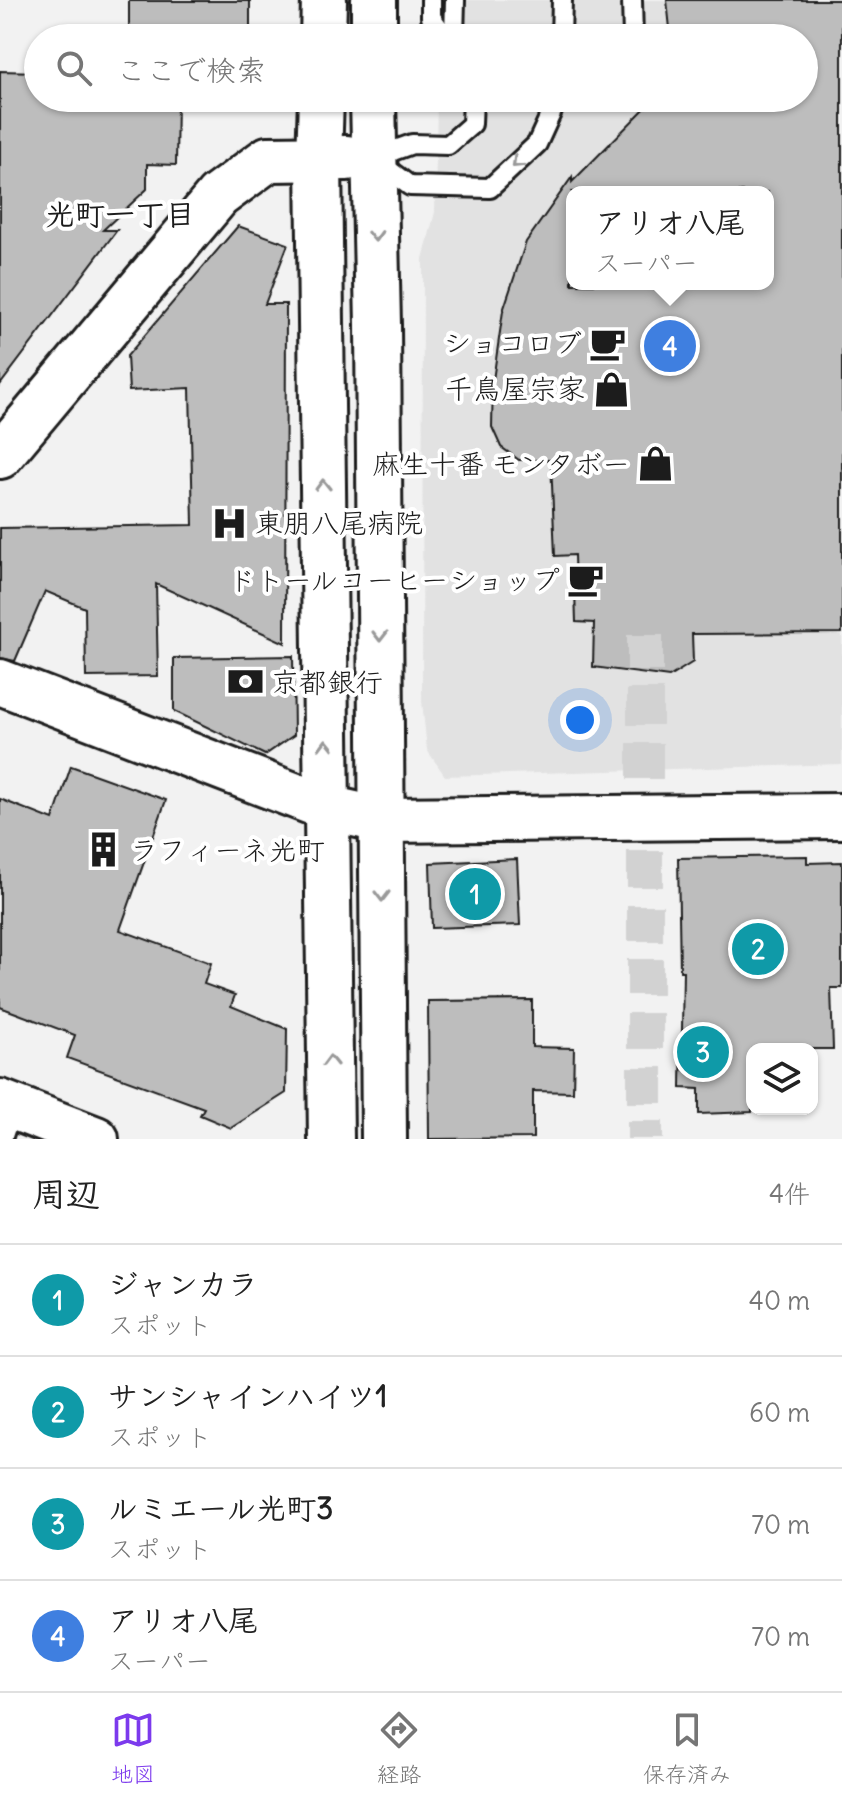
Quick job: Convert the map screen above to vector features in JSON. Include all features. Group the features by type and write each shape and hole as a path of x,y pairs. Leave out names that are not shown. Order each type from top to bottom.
{"street":[{"path":"323,24 324,0"},
{"path":"374,0 374,24"},
{"path":"321,112 331,1139"},
{"path":"373,112 378,341 384,1139"},
{"path":"0,456 218,196 268,159 373,158"},
{"path":"0,682 327,808 381,820 842,816"},
{"path":"5,1116 96,1139"}],"lane":[{"path":"431,0 431,17 436,24"},
{"path":"454,24 455,0"},
{"path":"561,24 562,0"},
{"path":"632,0 633,24"},
{"path":"373,158 412,144 448,145 472,124 472,112"},
{"path":"373,158 410,186 490,188 537,144 552,112"}],"shaded area":[{"path":"439,0 842,0 842,764 445,776 427,750 422,701 423,259 435,212 437,112 818,112 818,24 438,24"}],"building":[{"path":"667,0 842,0 842,633 692,634 693,662 669,677 593,667 594,623 576,622 574,555 555,556 551,460 519,460 501,447 492,427 493,380 503,311 526,242 572,177 572,182 641,112 818,112 818,24 670,24"},
{"path":"129,1 250,1 250,24 129,24"},
{"path":"0,71 24,72 24,112 177,112 176,165 147,164 147,189 103,230 117,230 0,385"},
{"path":"238,226 288,244 265,304 286,304 285,643 156,584 158,676 86,677 85,608 45,591 15,661 0,658 0,528 193,525 190,388 129,391 127,356"},
{"path":"293,656 294,735 265,755 174,711 174,658"},
{"path":"71,766 166,800 120,930 211,963 204,984 235,995 231,1006 287,1029 286,1093 231,1128 200,1115 204,1108 67,1058 75,1035 0,1007 0,799 53,820"},
{"path":"807,856 807,863 842,862 842,988 831,988 833,1049 818,1049 818,1043 746,1043 746,1112 699,1114 699,1089 681,1088 683,971 680,971 678,858"},
{"path":"517,859 520,925 432,928 430,863"},
{"path":"532,1000 532,1047 574,1048 573,1092 533,1091 533,1138 429,1139 428,1001"}],"tunnel":[{"path":"645,635 645,1139"}],"place":[{"name":"ショコロブ","path":"608,343"},
{"name":"アリオ八尾","path":"670,346"},
{"name":"千鳥屋宗家","path":"611,389"},
{"name":"麻生十番 モンタボー","path":"656,464"},
{"name":"東朋八尾病院","path":"229,523"},
{"name":"ドトールコーヒーショップ","path":"586,580"},
{"name":"京都銀行","path":"245,682"},
{"name":"ラフィーネ光町","path":"104,850"},
{"name":"ジャンカラ","path":"475,894"},
{"name":"サンシャインハイツ1","path":"758,949"},
{"name":"ルミエール光町3","path":"703,1052"}],"district":[{"name":"光町一丁目","path":"120,214"}]}
